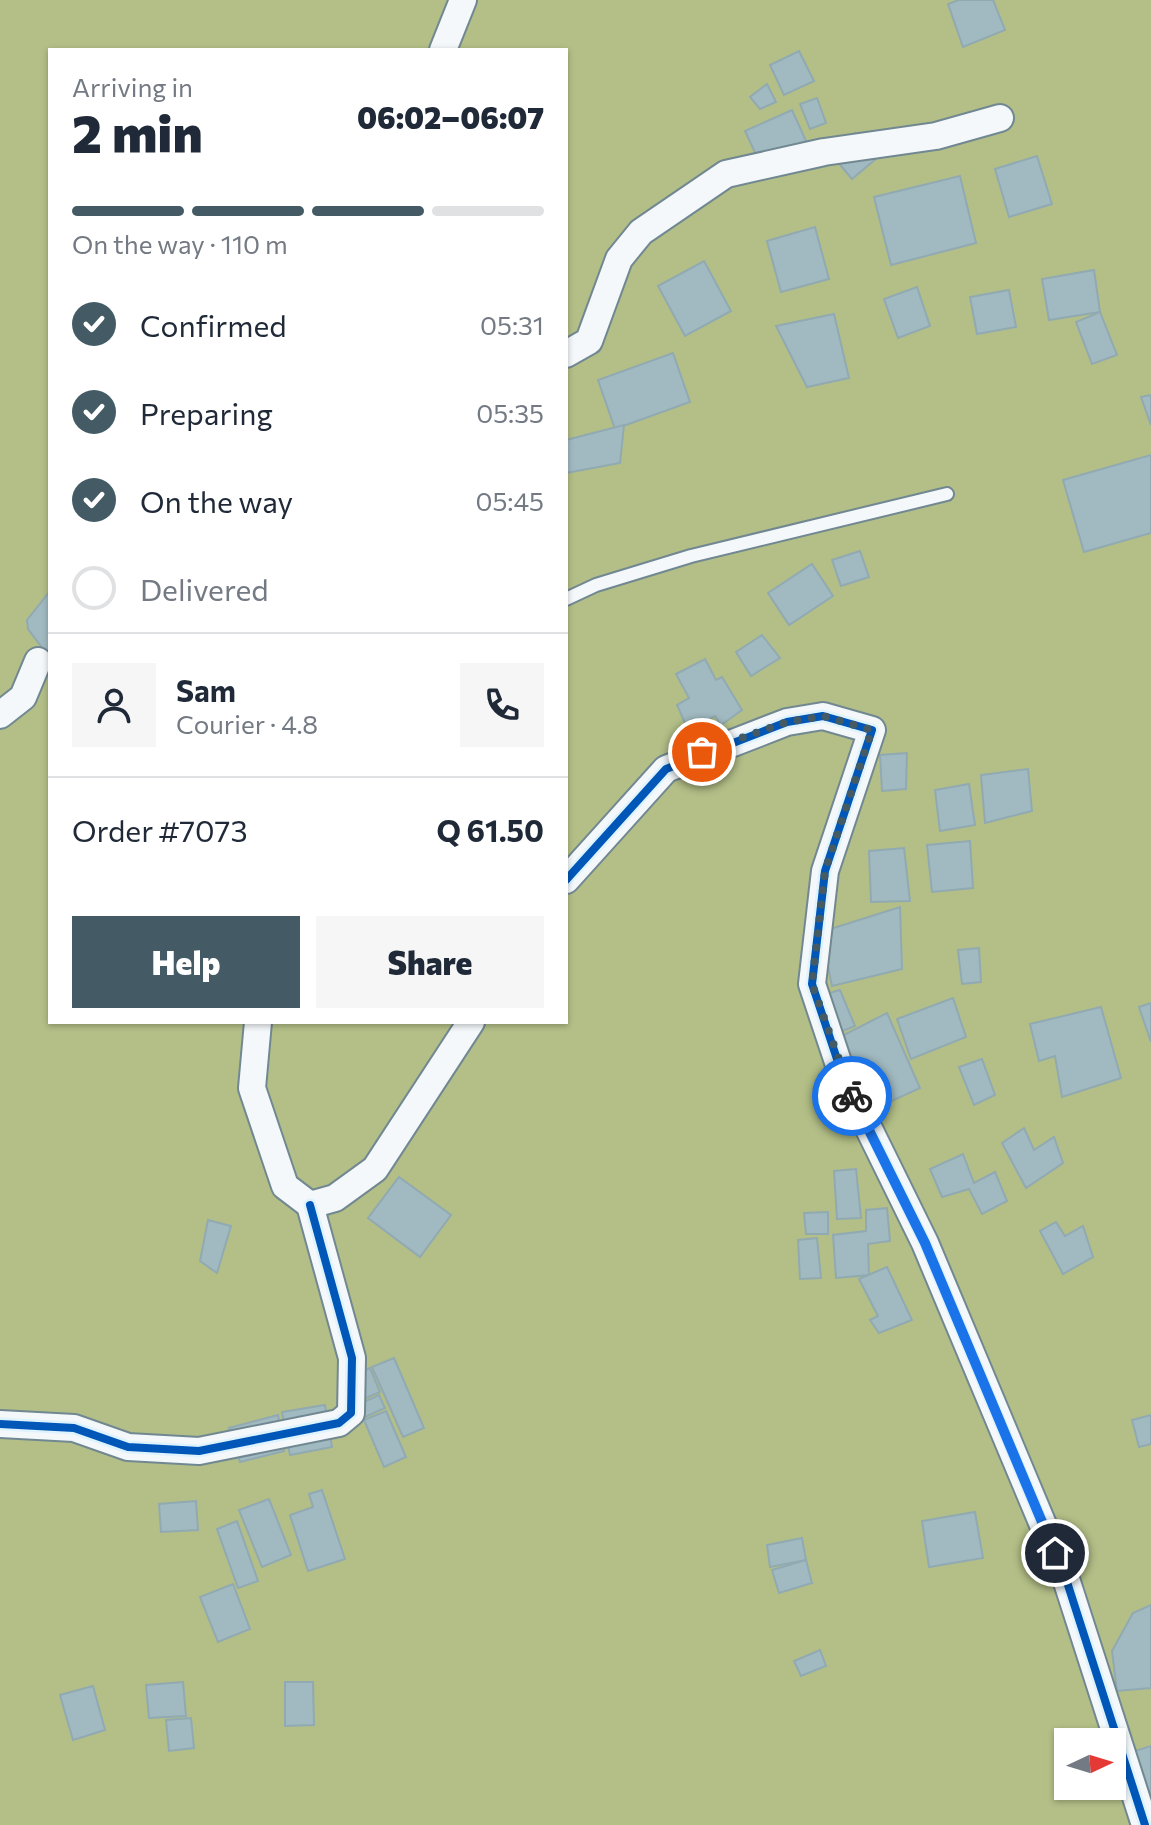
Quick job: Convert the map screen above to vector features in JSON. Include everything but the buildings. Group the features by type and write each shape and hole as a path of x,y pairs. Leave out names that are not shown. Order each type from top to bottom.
{"street":[{"path":"444,48 463,0"},
{"path":"568,353 589,341 619,259 641,232 726,174 824,152 936,136 1000,118"},
{"path":"0,715 23,697 38,661"},
{"path":"568,878 666,769 702,752 787,722 823,716 872,730 825,871 812,984 842,1074 925,1243 1067,1582 1145,1825"},
{"path":"0,1424 74,1428 128,1447 199,1451 339,1423 351,1413 352,1358 310,1205 285,1186 252,1088 258,1024"},
{"path":"310,1205 335,1198 375,1169 470,1024"}],"lane":[{"path":"568,598 596,585 691,556 947,494"}],"green space":[{"path":"0,0 1151,0 1151,1825 0,1825"}],"cycle path":[{"path":"568,878 666,769 787,722 823,716 872,730 825,871 812,984 842,1074 925,1243 1067,1582 1145,1825"},
{"path":"0,1424 74,1428 128,1447 199,1451 339,1423 351,1413 352,1358 310,1205"}],"way so far":[{"path":"702,752 787,722 823,716 872,730 825,871 812,984 852,1096"}],"route":[{"path":"852,1096 925,1243 1055,1553"}]}
